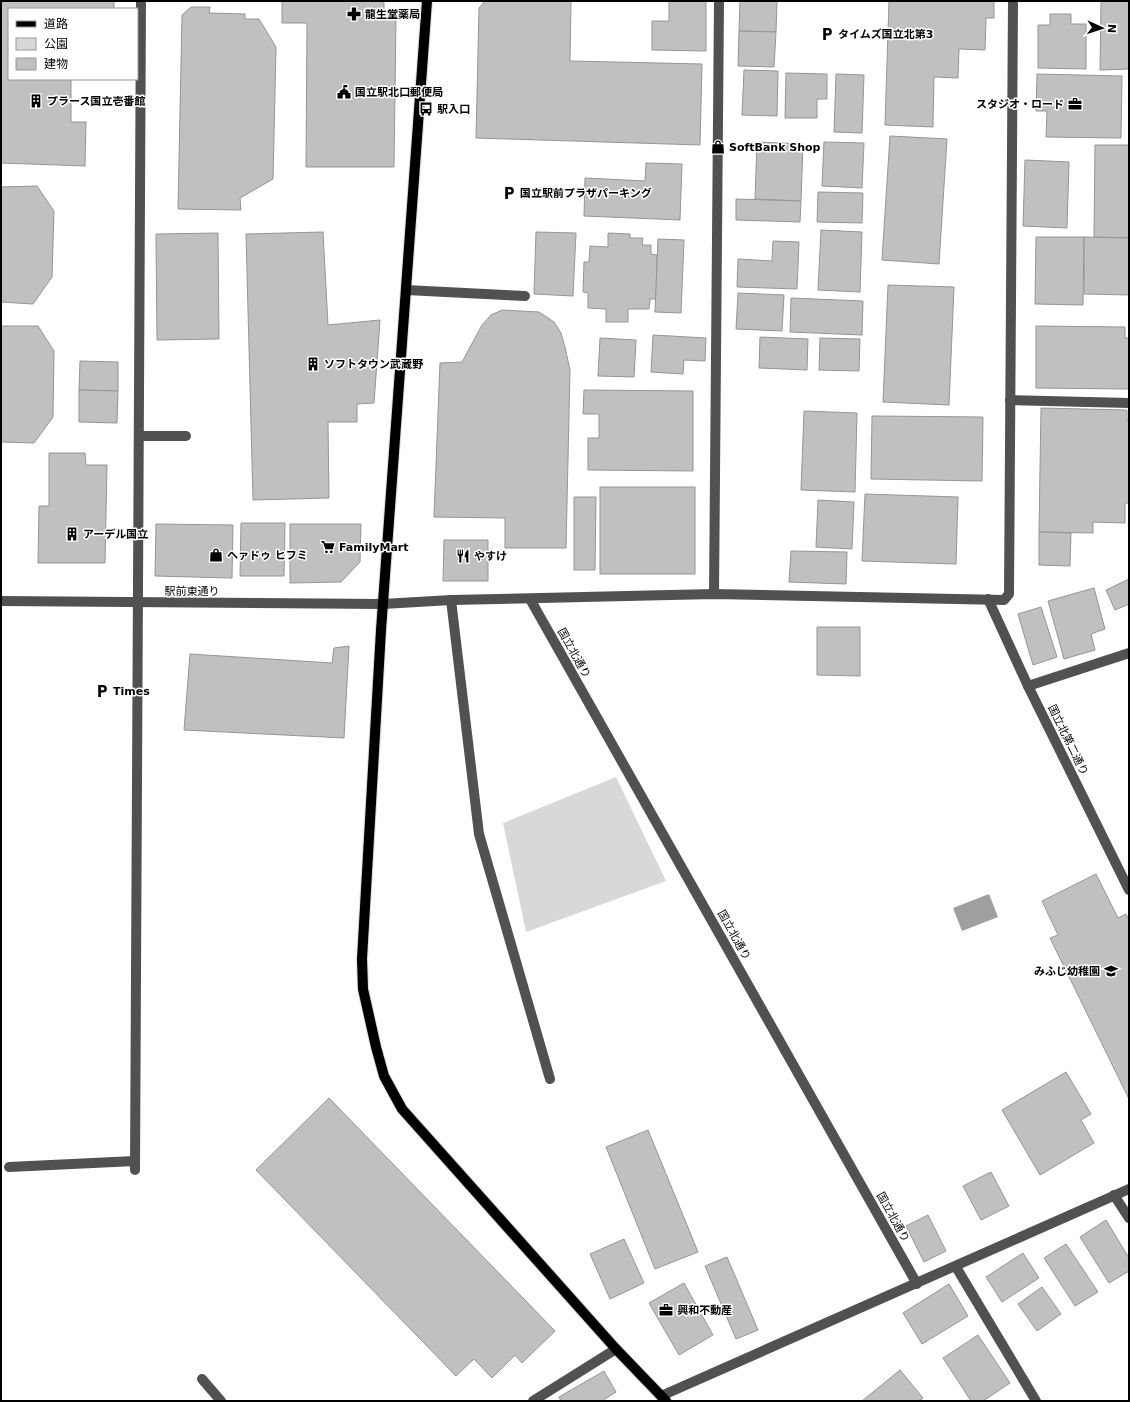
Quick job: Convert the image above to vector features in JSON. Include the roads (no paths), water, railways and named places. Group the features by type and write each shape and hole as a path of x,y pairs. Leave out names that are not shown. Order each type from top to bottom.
{"main road":[{"path":"427,1 383,604 362,959 363,989 384,1076 402,1109 616,1349 664,1398"}],"street":[{"path":"9,1167 135,1166 141,1"},
{"path":"714,594 719,1"},
{"path":"1013,1 1010,400 1129,403"},
{"path":"406,290 526,296"},
{"name":"駅前東通り","path":"1,601 383,604 451,600 714,594 1004,600 1009,594 1010,400"},
{"path":"139,436 186,436"},
{"name":"国立北通り","path":"530,599 917,1284"},
{"name":"国立北第二通り","path":"988,599 1028,686 1129,890"},
{"path":"451,600 479,834 550,1079"},
{"path":"1028,686 1129,653"},
{"path":"664,1398 1129,1189"},
{"path":"1114,1195 1129,1218"},
{"path":"956,1267 1036,1401"},
{"path":"533,1401 616,1349"},
{"path":"202,1379 221,1401"}],"place":[{"name":"龍生堂薬局","path":"354,14"},
{"name":"タイムズ国立北第3","path":"827,34"},
{"name":"国立駅北口郵便局","path":"344,92"},
{"name":"プラース国立壱番館","path":"36,101"},
{"name":"スタジオ・ロード","path":"1075,104"},
{"name":"駅入口","path":"426,109"},
{"name":"SoftBank Shop","path":"718,147"},
{"name":"国立駅前プラザパーキング","path":"509,193"},
{"name":"ソフトタウン武蔵野","path":"313,364"},
{"name":"アーデル国立","path":"72,534"},
{"name":"FamilyMart","path":"328,547"},
{"name":"ヘァドゥ ヒフミ","path":"216,555"},
{"name":"やすけ","path":"463,556"},
{"name":"Times","path":"102,691"},
{"name":"みふじ幼稚園","path":"1111,971"},
{"name":"興和不動産","path":"666,1310"}]}
